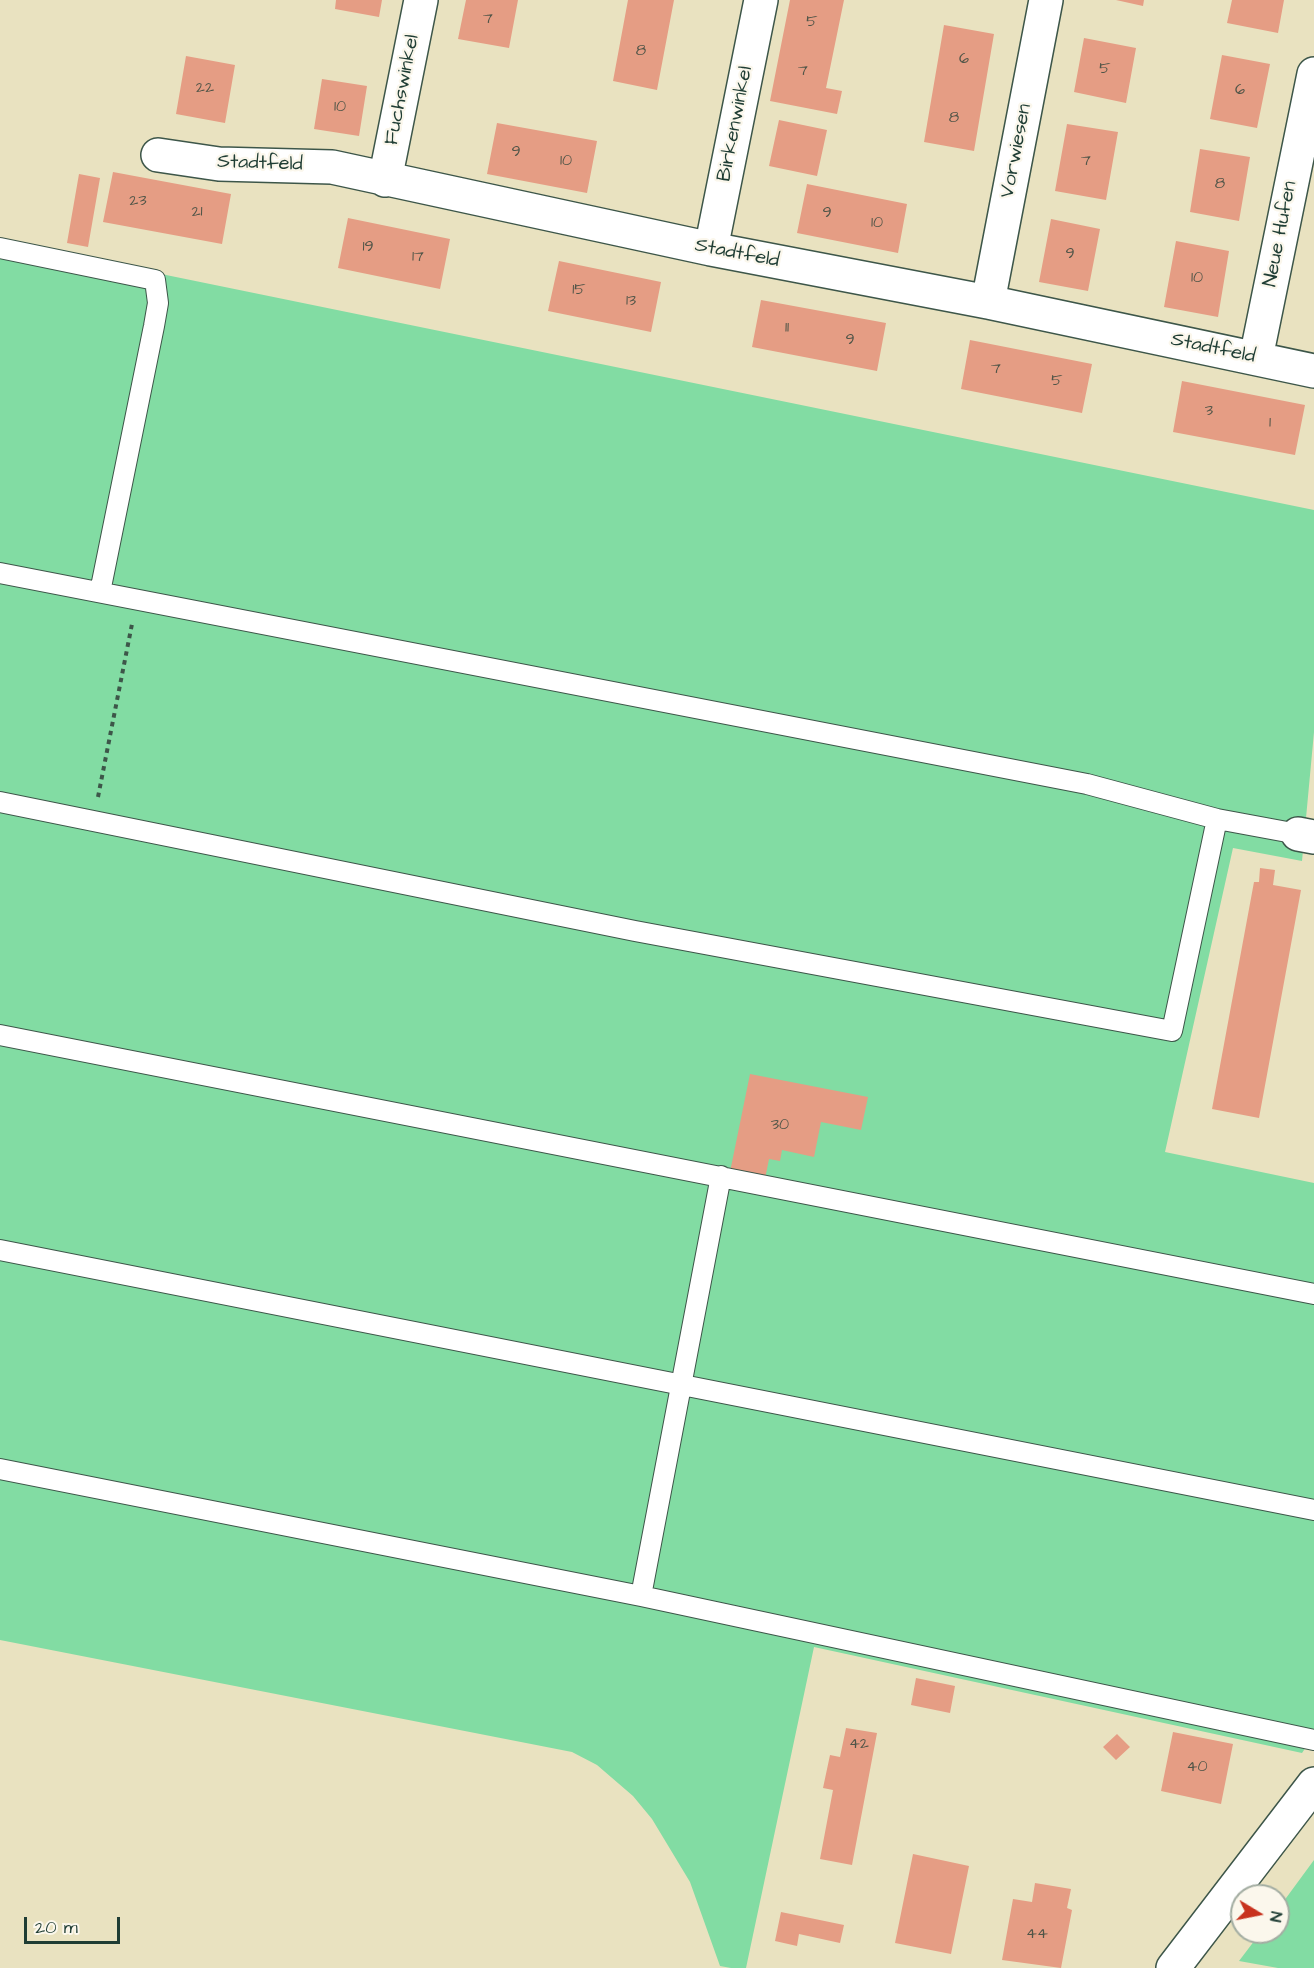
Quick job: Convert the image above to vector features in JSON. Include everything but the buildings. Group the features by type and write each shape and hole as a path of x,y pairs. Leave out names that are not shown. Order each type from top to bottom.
{"street":[{"name":"Fuchswinkel","path":"385,180 421,0"},
{"name":"Birkenwinkel","path":"711,249 761,0"},
{"name":"Vorwiesen","path":"988,302 1046,0"},
{"name":"Neue Hufen","path":"1256,358 1314,74"},
{"name":"Stadtfeld","path":"158,155 219,164 332,167 711,249 988,302 1314,371"},
{"path":"1173,1968 1314,1784"}],"lane":[{"path":"0,248 155,280 158,303 154,326 100,592"},
{"path":"0,573 1087,784 1217,819 1306,836"},
{"path":"0,802 635,931 1172,1031 1217,819"},
{"path":"0,1035 1314,1294"},
{"path":"641,1596 721,1176"},
{"path":"0,1250 1314,1510"},
{"path":"0,1469 641,1596 1314,1740"}],"path":[{"path":"93,821 136,599"}],"green space":[{"path":"0,241 1314,510 1314,732 1302,861 1233,848 1165,1152 1314,1183 1314,1735 1302,1753 814,1647 746,1968 731,1968 720,1966 690,1882 652,1819 633,1796 597,1765 572,1752 0,1640"},
{"path":"1314,1860 1314,1968 1278,1968 1239,1961 1252,1944 1290,1944 1290,1893"}]}
